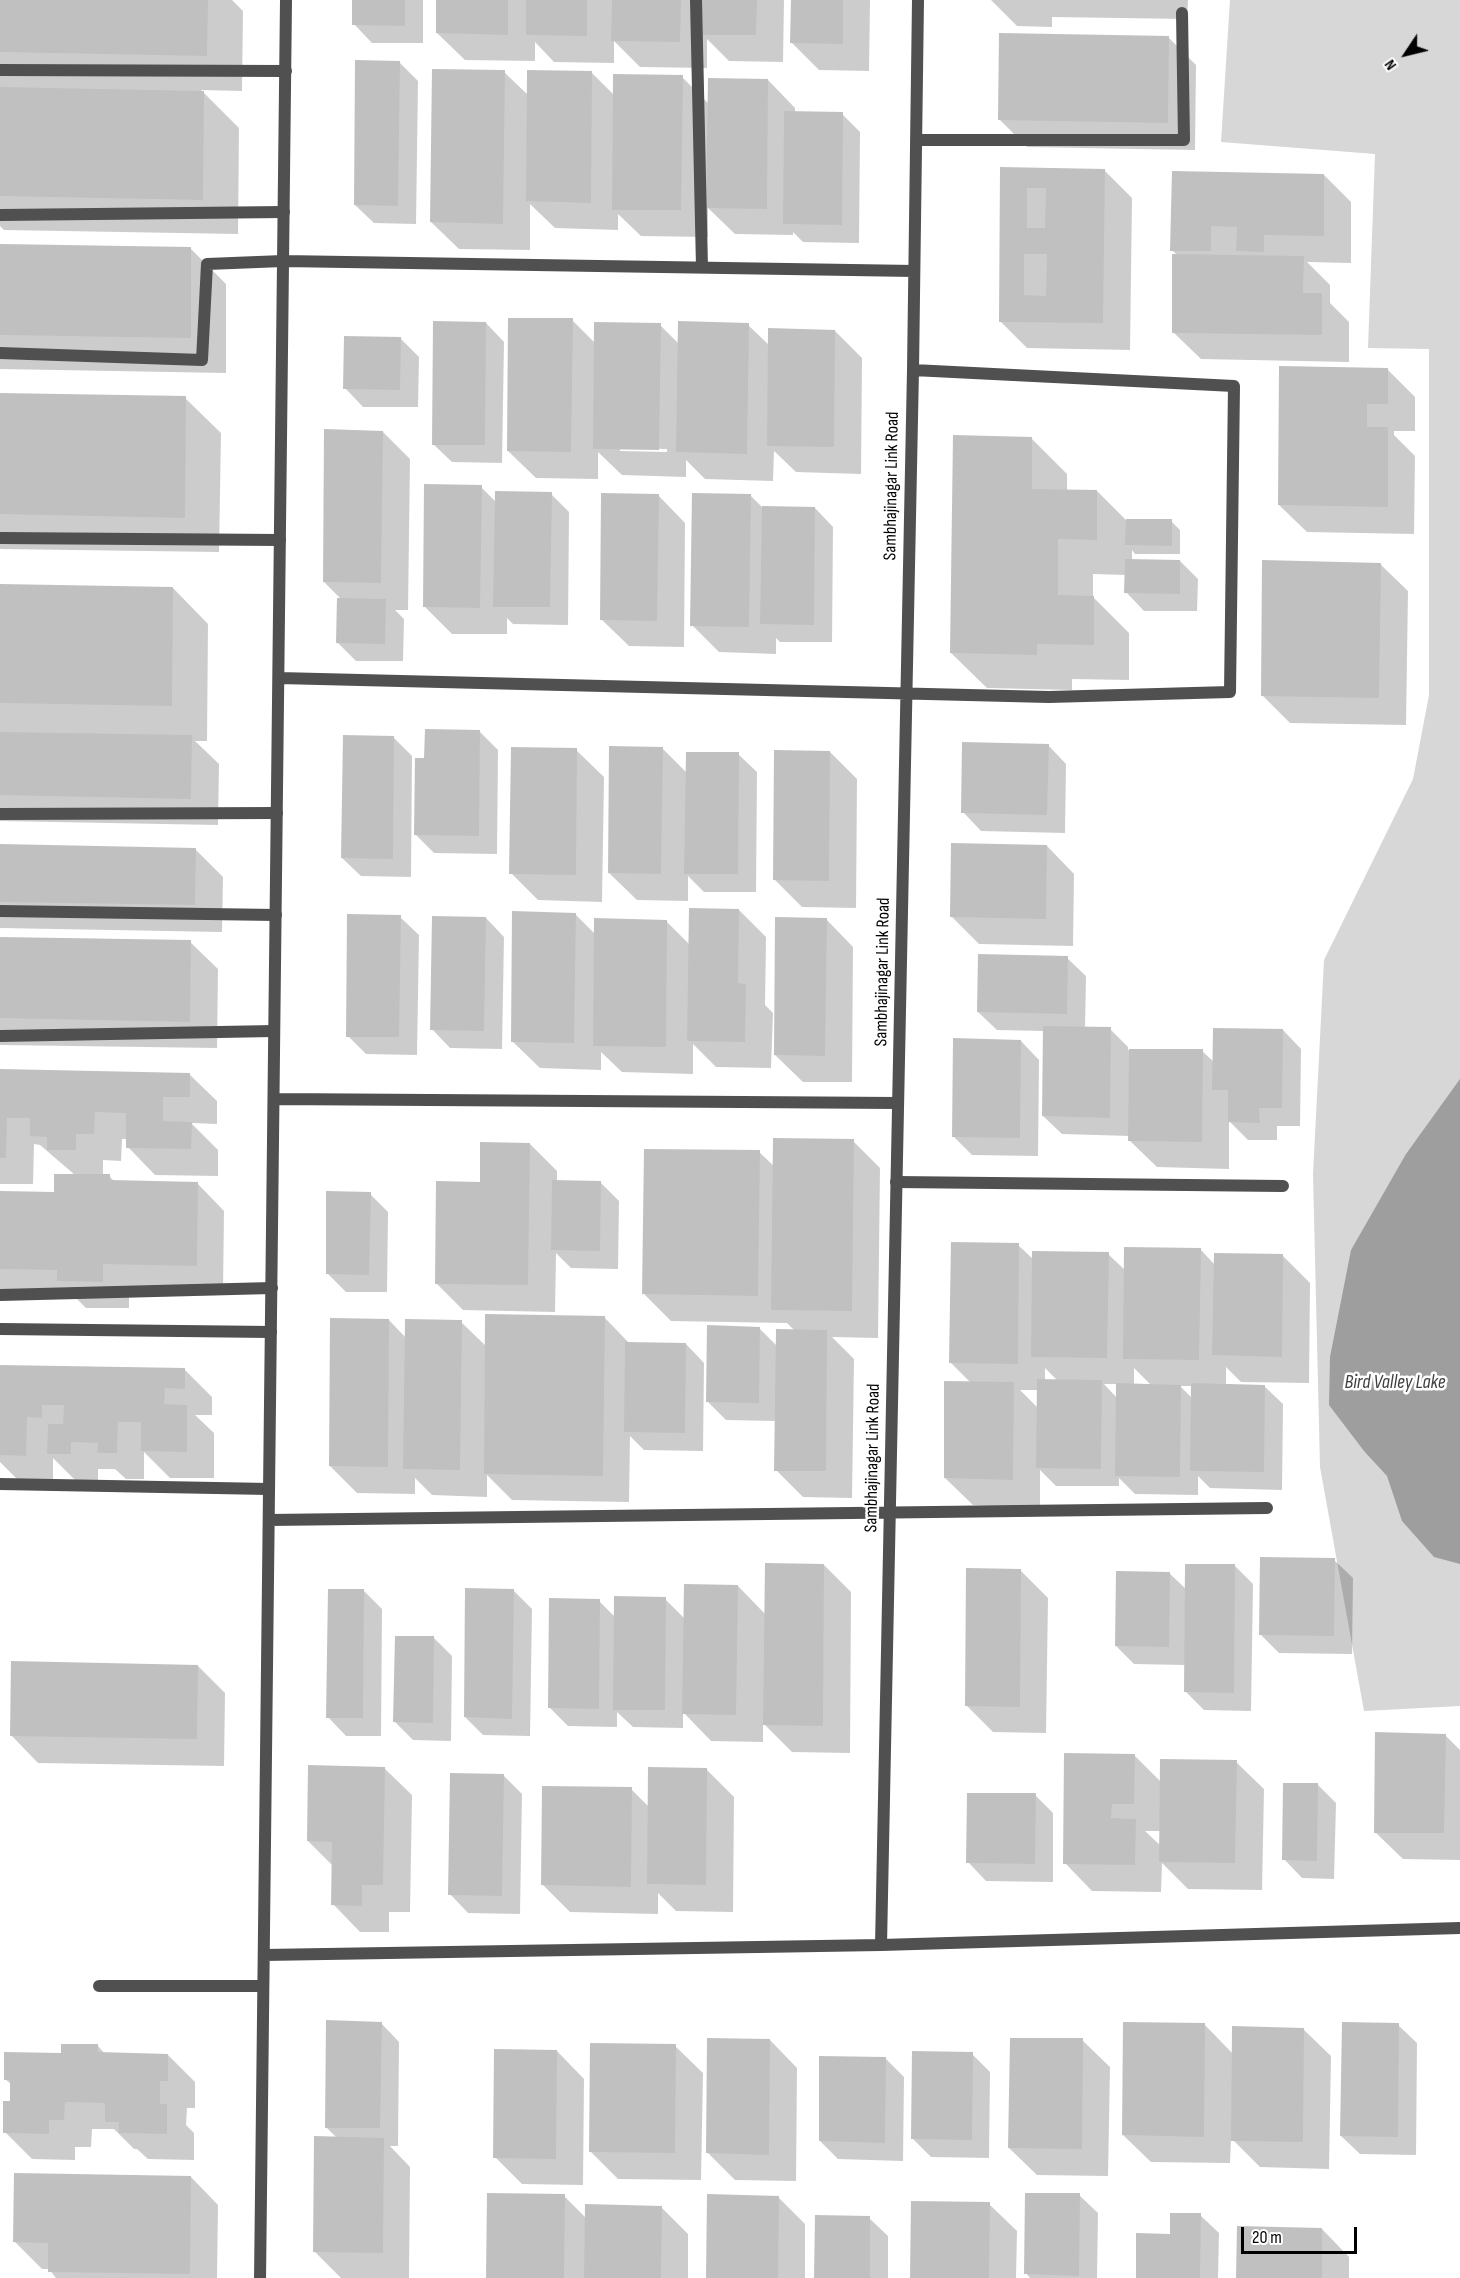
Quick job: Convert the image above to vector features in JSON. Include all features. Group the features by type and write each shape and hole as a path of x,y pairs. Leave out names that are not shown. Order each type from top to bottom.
{"street":[{"path":"260,2278 286,0"},
{"path":"696,0 702,267"},
{"name":"Sambhajinagar Link Road","path":"881,1945 913,370 918,0"},
{"path":"916,140 1184,140 1182,13"},
{"path":"0,70 286,71"},
{"path":"0,215 284,212"},
{"path":"0,352 202,360 207,264 283,261 914,271"},
{"path":"279,678 1049,697 1230,692 1234,386 913,370"},
{"path":"0,538 280,540"},
{"path":"0,814 277,813"},
{"path":"0,911 276,915"},
{"path":"0,1036 274,1031"},
{"path":"274,1099 898,1103"},
{"path":"896,1182 1283,1186"},
{"path":"0,1295 272,1288"},
{"path":"0,1329 271,1332"},
{"path":"0,1484 269,1489"},
{"path":"268,1520 1267,1508"},
{"path":"264,1954 881,1945 1460,1928"},
{"path":"99,1986 263,1986"}],"shaded area":[{"path":"1230,0 1460,0 1460,1706 1364,1711 1320,1467 1313,1174 1324,960 1413,779 1429,695 1429,349 1368,348 1375,154 1221,142"}],"water":[{"name":"Bird Valley Lake","path":"1460,1079 1460,1564 1434,1557 1402,1521 1387,1476 1364,1451 1329,1405 1330,1357 1351,1250 1406,1154"}],"building":[{"path":"0,0 208,0 207,56 0,52"},
{"path":"352,0 405,0 405,26 352,25"},
{"path":"436,0 508,0 508,35 436,33"},
{"path":"526,0 587,0 587,36 526,35"},
{"path":"612,0 681,0 680,42 611,41"},
{"path":"701,0 757,0 756,35 700,35"},
{"path":"791,0 843,0 843,44 790,43"},
{"path":"999,33 1169,36 1168,123 998,120"},
{"path":"355,60 400,61 398,206 354,205"},
{"path":"432,69 505,70 503,224 430,222"},
{"path":"527,70 592,71 591,203 526,201"},
{"path":"613,74 683,75 681,210 612,210"},
{"path":"708,78 768,79 767,209 706,208"},
{"path":"0,87 204,91 203,200 0,196"},
{"path":"784,111 843,112 842,225 783,224"},
{"path":"1000,167 1105,169 1103,323 999,322","holes":["1027,188 1046,188 1045,228 1027,228","1024,254 1047,254 1046,296 1024,295"]},
{"path":"1172,171 1324,174 1324,236 1264,235 1264,252 1236,251 1237,227 1211,226 1211,251 1170,251"},
{"path":"0,244 191,247 191,338 0,335"},
{"path":"1172,254 1304,256 1303,293 1322,293 1322,335 1172,333"},
{"path":"508,318 573,318 571,452 507,451"},
{"path":"433,321 486,322 485,445 432,445"},
{"path":"678,321 749,323 747,454 676,452"},
{"path":"594,322 661,323 659,450 593,449"},
{"path":"768,328 835,330 834,447 767,446"},
{"path":"344,336 401,337 400,390 343,389"},
{"path":"1279,366 1388,368 1388,404 1367,404 1367,427 1388,427 1388,507 1278,505"},
{"path":"0,393 186,396 185,518 0,514"},
{"path":"324,429 383,431 381,583 323,582"},
{"path":"953,435 1032,437 1032,489 1097,490 1097,540 1058,539 1058,595 1094,596 1094,645 1037,644 1037,655 950,653"},
{"path":"424,484 482,485 480,608 423,607"},
{"path":"495,491 552,492 550,607 493,607"},
{"path":"601,493 659,494 657,621 600,620"},
{"path":"692,493 751,494 749,627 690,626"},
{"path":"762,506 815,507 814,625 760,624"},
{"path":"1126,519 1172,519 1172,546 1125,545"},
{"path":"1125,559 1180,560 1180,594 1124,593"},
{"path":"1262,560 1381,563 1379,698 1261,696"},
{"path":"0,584 173,587 172,706 0,703"},
{"path":"337,598 386,599 385,644 336,643"},
{"path":"425,729 480,730 479,836 414,835 415,758 424,758"},
{"path":"0,732 192,735 191,799 0,795"},
{"path":"343,735 394,736 393,859 341,858"},
{"path":"962,742 1049,744 1047,815 961,813"},
{"path":"609,746 663,747 661,874 608,873"},
{"path":"511,747 577,748 576,875 509,874"},
{"path":"774,750 830,751 829,881 773,880"},
{"path":"686,752 739,752 738,874 684,874"},
{"path":"951,843 1047,845 1046,919 950,917"},
{"path":"0,844 196,848 195,905 0,902"},
{"path":"689,908 739,909 738,983 746,984 745,1042 687,1041"},
{"path":"512,911 576,913 574,1043 511,1042"},
{"path":"347,914 401,915 399,1037 346,1037"},
{"path":"432,916 486,917 484,1031 430,1030"},
{"path":"775,917 827,918 825,1056 774,1055"},
{"path":"594,918 667,920 666,1047 593,1046"},
{"path":"0,937 191,940 190,1022 0,1018"},
{"path":"978,954 1068,956 1067,1014 977,1012"},
{"path":"1043,1026 1111,1027 1110,1118 1042,1116"},
{"path":"1213,1028 1283,1029 1282,1108 1259,1108 1260,1123 1228,1122 1228,1090 1212,1090"},
{"path":"953,1038 1021,1040 1020,1138 952,1137"},
{"path":"1129,1049 1203,1049 1202,1142 1128,1141"},
{"path":"0,1069 190,1073 190,1097 163,1097 163,1121 192,1122 191,1149 126,1148 126,1113 95,1112 94,1134 76,1134 76,1150 47,1150 47,1137 30,1136 30,1118 7,1118 6,1158 0,1158"},
{"path":"773,1138 854,1139 852,1311 771,1310"},
{"path":"480,1142 530,1143 528,1285 435,1284 436,1181 480,1182"},
{"path":"644,1149 760,1150 758,1296 642,1294"},
{"path":"54,1174 110,1174 110,1180 198,1182 197,1266 103,1264 103,1282 57,1281 57,1270 0,1269 0,1191 54,1192"},
{"path":"552,1180 601,1181 600,1251 551,1250"},
{"path":"326,1191 371,1192 369,1275 326,1274"},
{"path":"951,1242 1019,1243 1018,1364 949,1363"},
{"path":"1124,1247 1201,1248 1199,1360 1123,1359"},
{"path":"1032,1251 1109,1252 1107,1358 1031,1357"},
{"path":"1214,1253 1283,1254 1282,1357 1212,1355"},
{"path":"485,1314 605,1316 603,1476 484,1474"},
{"path":"330,1318 389,1319 388,1467 329,1466"},
{"path":"405,1319 462,1320 460,1470 403,1469"},
{"path":"707,1325 760,1327 759,1403 706,1402"},
{"path":"776,1329 827,1330 826,1471 774,1471"},
{"path":"625,1342 686,1343 685,1433 624,1432"},
{"path":"0,1365 185,1368 185,1389 165,1388 164,1404 187,1405 187,1452 141,1451 141,1422 118,1422 117,1453 97,1453 98,1443 71,1442 71,1454 47,1454 48,1424 63,1424 64,1405 42,1405 42,1418 27,1417 26,1456 0,1455"},
{"path":"1037,1379 1102,1380 1101,1469 1036,1468"},
{"path":"944,1381 1014,1382 1013,1480 944,1478"},
{"path":"1116,1383 1181,1385 1180,1477 1115,1476"},
{"path":"1191,1383 1265,1385 1264,1472 1190,1471"},
{"path":"1260,1557 1335,1558 1334,1636 1259,1635"},
{"path":"765,1563 824,1564 823,1726 763,1725"},
{"path":"1185,1564 1235,1564 1234,1693 1184,1692"},
{"path":"966,1568 1021,1569 1020,1707 965,1706"},
{"path":"1116,1571 1170,1572 1169,1647 1115,1646"},
{"path":"684,1584 738,1585 736,1715 682,1714"},
{"path":"465,1588 514,1589 512,1719 464,1717"},
{"path":"328,1589 364,1589 363,1718 326,1718"},
{"path":"614,1596 666,1597 665,1710 613,1710"},
{"path":"549,1598 600,1599 599,1709 548,1708"},
{"path":"395,1636 434,1636 433,1723 393,1722"},
{"path":"11,1661 198,1665 197,1739 10,1736"},
{"path":"1375,1732 1446,1734 1444,1833 1374,1833"},
{"path":"1064,1753 1135,1754 1134,1804 1112,1804 1111,1818 1136,1819 1135,1865 1063,1864"},
{"path":"1160,1759 1237,1760 1235,1863 1159,1862"},
{"path":"308,1765 385,1767 383,1885 362,1885 362,1906 331,1905 332,1842 307,1841"},
{"path":"648,1767 707,1768 706,1885 647,1884"},
{"path":"450,1773 504,1774 502,1896 448,1895"},
{"path":"1283,1783 1318,1783 1317,1861 1282,1860"},
{"path":"542,1786 632,1787 631,1887 541,1885"},
{"path":"967,1793 1036,1793 1035,1864 966,1863"},
{"path":"326,2020 382,2022 380,2128 325,2128"},
{"path":"1123,2022 1205,2023 1204,2137 1122,2135"},
{"path":"1342,2022 1399,2023 1398,2137 1340,2136"},
{"path":"1232,2026 1304,2028 1303,2142 1231,2141"},
{"path":"707,2038 770,2039 769,2155 706,2153"},
{"path":"1010,2038 1083,2038 1082,2149 1008,2148"},
{"path":"590,2043 676,2044 675,2153 589,2152"},
{"path":"61,2044 98,2044 98,2052 168,2054 168,2081 160,2081 160,2104 167,2104 167,2134 119,2133 119,2122 105,2122 105,2103 65,2102 64,2120 49,2120 49,2134 3,2133 3,2101 10,2101 10,2080 4,2080 4,2052 61,2053"},
{"path":"494,2049 557,2050 556,2159 493,2158"},
{"path":"912,2051 973,2052 972,2140 911,2139"},
{"path":"819,2056 886,2057 885,2143 819,2141"},
{"path":"314,2136 384,2138 383,2253 313,2252"},
{"path":"14,2173 191,2176 190,2274 48,2272 48,2243 13,2242"},
{"path":"487,2193 565,2194 564,2278 486,2278"},
{"path":"1025,2193 1080,2193 1079,2276 1024,2274"},
{"path":"707,2194 779,2196 778,2278 706,2278"},
{"path":"911,2201 990,2202 989,2278 910,2278"},
{"path":"585,2204 662,2206 661,2278 584,2278"},
{"path":"1170,2213 1201,2213 1200,2278 1136,2278 1136,2233 1170,2234"},
{"path":"815,2215 870,2216 870,2278 814,2278"},
{"path":"1237,2226 1322,2228 1322,2278 1236,2278"}]}
